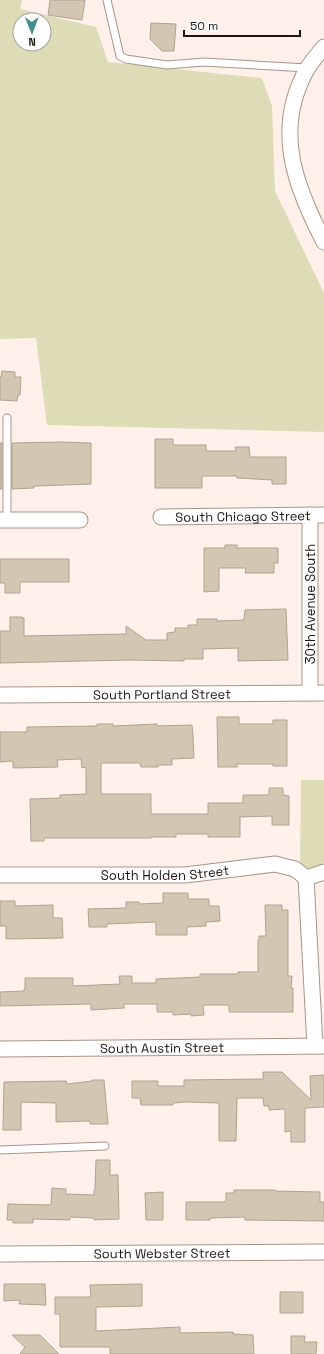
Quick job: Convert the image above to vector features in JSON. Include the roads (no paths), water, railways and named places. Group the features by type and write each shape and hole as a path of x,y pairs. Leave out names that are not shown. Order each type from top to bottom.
{"street":[{"path":"324,47 308,68 293,104 289,136 295,177 324,242"},
{"name":"South Chicago Street","path":"161,517 317,515"},
{"name":"30th Avenue South","path":"317,515 317,693"},
{"path":"4,520 80,520"},
{"name":"South Portland Street","path":"0,695 317,693"},
{"name":"South Holden Street","path":"0,874 185,875 275,864 295,869 306,878"},
{"path":"320,1046 306,878 324,872"},
{"name":"South Austin Street","path":"0,1049 320,1046"},
{"name":"South Webster Street","path":"0,1254 324,1252"}],"lane":[{"path":"107,0 120,56 126,59 167,65 204,62 308,68"},
{"path":"4,520 7,418"},
{"path":"0,1150 106,1146"}]}
